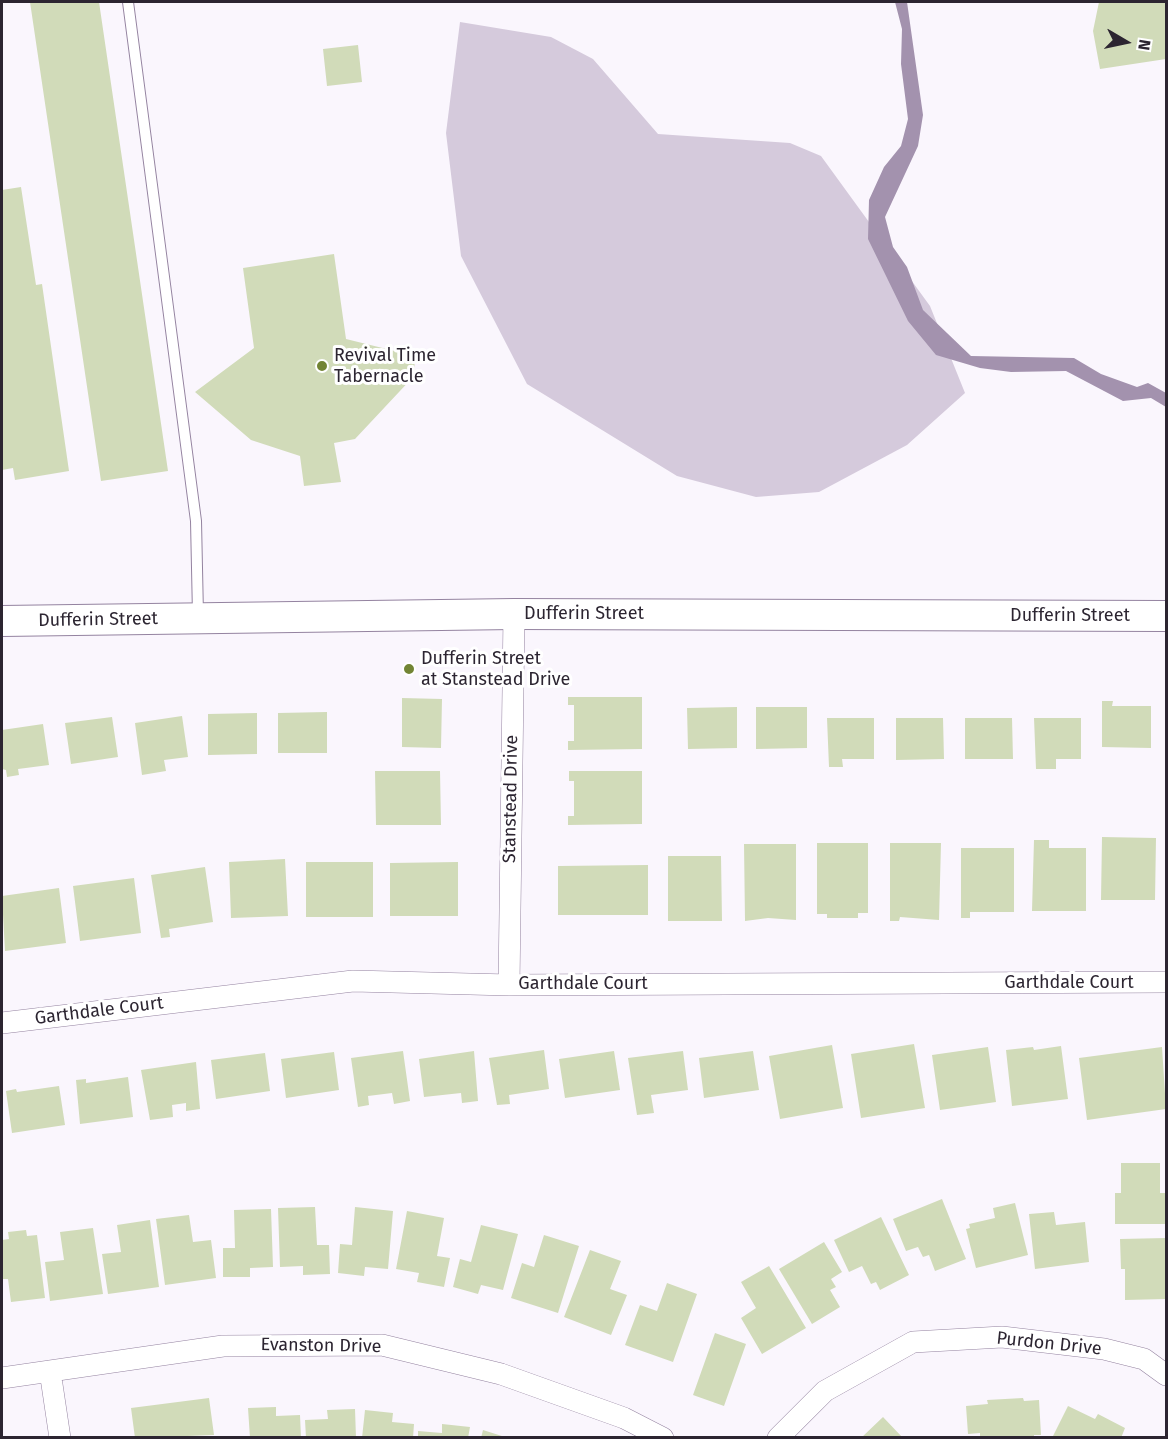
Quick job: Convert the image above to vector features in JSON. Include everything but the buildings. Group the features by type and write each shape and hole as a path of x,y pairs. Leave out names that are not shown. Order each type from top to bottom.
{"main road":[{"name":"Dufferin Street","path":"2,621 514,614 1167,616"}],"street":[{"name":"Stanstead Drive","path":"509,985 514,614"},
{"name":"Garthdale Court","path":"2,1023 353,981 509,985 1167,982"},
{"name":"Purdon Drive","path":"778,1437 825,1391 913,1342 1002,1337 1104,1349 1144,1359 1167,1374"},
{"name":"Evanston Drive","path":"2,1378 223,1346 382,1346 501,1374 624,1418 663,1437"},
{"path":"50,1371 60,1437"}],"lane":[{"path":"128,2 196,520 198,618"}],"shaded area":[{"path":"895,2 907,2 923,115 918,146 885,217 893,247 907,267 923,310 971,356 1074,358 1101,374 1137,387 1148,383 1166,393 1166,407 1151,398 1123,401 1066,371 1011,372 980,368 936,355 908,321 868,239 869,200 884,167 901,146 908,119 901,64 902,29"},
{"path":"460,22 551,37 593,59 658,134 790,143 821,156 930,306 965,393 907,445 819,492 756,497 677,476 527,384 461,256 446,133"}],"place":[{"name":"Revival Time Tabernacle","path":"322,366"},
{"name":"Dufferin Street at Stanstead Drive","path":"409,669"}]}
